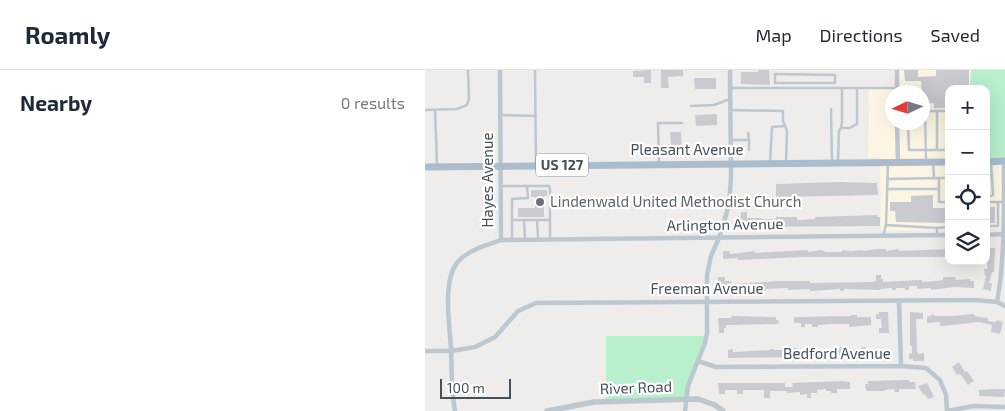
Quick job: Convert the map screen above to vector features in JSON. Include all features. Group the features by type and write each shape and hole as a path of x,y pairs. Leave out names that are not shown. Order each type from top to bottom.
{"main road":[{"name":"Pleasant Avenue","path":"425,167 945,162"},
{"path":"990,162 1004,162"}],"street":[{"name":"Hayes Avenue","path":"455,411 452,397 449,292 453,269 458,262 471,252 501,240 500,70"},
{"path":"685,411 691,377 707,333 707,275 711,256 719,238 729,205 730,70"},
{"path":"897,70 897,85"},
{"path":"897,130 897,162"},
{"path":"997,302 1003,277 1004,162"},
{"path":"990,235 1004,234"},
{"name":"Arlington Avenue","path":"501,240 945,235"},
{"name":"Freeman Avenue","path":"425,351 451,351 475,347 495,337 518,312 536,303 975,300 997,302 1005,306"},
{"path":"899,301 901,366"},
{"name":"Bedford Avenue","path":"698,361 716,368 901,366 926,368 940,380 946,395 947,411"},
{"name":"River Road","path":"547,411 593,402 686,399 707,401 723,411"},
{"path":"947,411 974,406 1005,407"}],"lane":[{"path":"425,110 457,110 467,105 469,98 468,70"},
{"path":"535,70 536,166"},
{"path":"807,70 807,75"},
{"path":"774,88 775,74 835,75 835,83 775,83"},
{"path":"730,88 885,89"},
{"path":"835,163 838,135 841,128 842,88"},
{"path":"841,128 850,128 857,124 857,88"},
{"path":"691,106 714,105 730,99"},
{"path":"831,108 835,163"},
{"path":"435,110 437,167"},
{"path":"730,110 783,110 787,131 786,163"},
{"path":"930,111 945,111"},
{"path":"937,111 937,150"},
{"path":"500,115 536,116"},
{"path":"659,164 659,123 682,123"},
{"path":"770,164 772,128 785,126"},
{"path":"908,130 908,149 945,150"},
{"path":"925,130 926,150 934,178"},
{"path":"749,133 749,150"},
{"path":"730,140 749,140"},
{"path":"883,236 886,225 888,163"},
{"path":"990,169 993,178 993,195 990,196"},
{"path":"939,178 939,202 945,202"},
{"path":"887,179 945,178"},
{"path":"500,186 547,185 549,187 550,239"},
{"path":"500,199 528,198 527,186"},
{"path":"887,189 939,189"},
{"path":"512,199 512,240"},
{"path":"990,202 1004,204"},
{"path":"990,226 998,226 998,202"},
{"path":"512,220 550,220"},
{"path":"524,220 525,239"},
{"path":"537,220 538,239"},
{"path":"886,225 945,227"},
{"path":"937,228 937,235"}],"shaded area":[{"path":"898,70 971,70 970,85 945,85 945,230 881,231 880,157 868,158 869,87 885,86 885,130 930,130 930,85 898,85"},
{"path":"1005,165 1005,229 990,229 990,166"}],"green space":[{"path":"971,70 1005,70 1005,161 990,162 990,85 970,85"},
{"path":"606,336 706,336 686,399 606,401"}],"building":[{"path":"651,70 651,83 644,83 644,77 633,77 633,71"},
{"path":"661,70 683,70 683,76 668,77 669,88 661,88"},
{"path":"758,70 769,70 770,85 741,84 741,72 758,72"},
{"path":"904,70 918,70 918,77 936,76 936,70 969,70 969,85 945,85 945,108 934,108 934,103 930,103 930,85 921,85 921,81 905,81"},
{"path":"694,78 716,78 716,89 695,89"},
{"path":"717,114 717,125 696,126 695,115"},
{"path":"670,132 681,132 682,150 667,150 667,145 671,145"},
{"path":"877,183 878,195 776,197 776,184"},
{"name":"Lindenwald United Methodist Church","path":"531,190 547,190 547,196 544,196 544,217 518,217 518,208 535,208 535,197 531,197"},
{"path":"933,195 933,208 945,208 945,223 896,222 895,211 890,211 890,202 911,202 911,196"},
{"path":"990,207 995,207 995,223 990,223"},
{"path":"741,212 747,212 747,218 776,219 776,217 797,217 797,220 815,219 815,217 877,215 877,217 880,217 880,226 739,227 738,217 741,217"},
{"path":"990,248 995,248 994,272 992,272 989,283 992,283 991,291 983,289 986,276 984,269 987,269 987,265 990,265"},
{"path":"876,249 886,249 886,251 899,249 899,251 945,249 945,257 723,259 723,251 730,251 730,254 755,251 755,253 808,250 808,252 822,250 825,252 842,252 842,250 863,251"},
{"path":"876,275 881,275 883,282 937,281 943,280 943,277 955,277 956,280 970,279 970,281 974,281 974,288 954,287 931,290 931,288 917,289 917,286 909,286 909,290 896,288 896,290 892,290 892,288 880,290 844,289 844,291 840,291 840,289 810,291 810,289 788,290 788,288 766,289 766,291 757,292 717,290 718,277 725,277 725,281 731,281 731,284 778,281 810,281 810,283 872,282 876,281"},
{"path":"879,312 888,312 889,333 879,333 879,328 882,328 881,319 876,319 876,314 879,314"},
{"path":"910,312 923,313 923,319 916,319 917,351 918,354 924,353 924,361 909,359 909,354 912,353 912,346 910,346"},
{"path":"934,314 934,316 951,316 974,314 975,316 988,318 988,321 996,322 997,320 1003,322 1000,334 991,332 992,325 979,322 943,326 940,326 940,322 927,323 927,317"},
{"path":"851,315 871,317 871,325 849,327 849,324 832,324 812,327 812,324 805,324 805,327 801,327 801,323 794,323 794,317"},
{"path":"731,316 776,317 779,324 726,325 724,333 719,333 718,318 732,318"},
{"path":"840,347 844,347 844,350 862,349 861,347 865,347 866,349 871,349 871,352 883,351 883,354 888,353 889,361 880,361 880,358 877,358 877,356 728,358 728,350 733,349 733,352 770,349 793,350 793,348 798,348 798,350 815,348 840,349"},
{"path":"959,362 974,381 968,385 960,374 957,375 952,367"},
{"path":"909,380 909,382 915,382 916,389 899,389 899,392 895,392 894,389 866,391 865,384 868,384 868,381"},
{"path":"850,382 850,389 837,389 837,393 831,393 831,391 826,391 826,389 817,390 817,393 811,393 811,398 807,398 807,394 800,395 800,392 770,391 770,398 764,398 764,390 743,390 743,394 737,394 737,390 725,390 725,394 719,394 718,383 785,383 785,387 793,387 792,383"},
{"path":"927,383 934,397 928,399 925,394 923,395 918,386"},
{"path":"1005,389 1004,397 979,396 979,390"}],"place":[{"name":"Lindenwald United Methodist Church","path":"540,202"}]}
